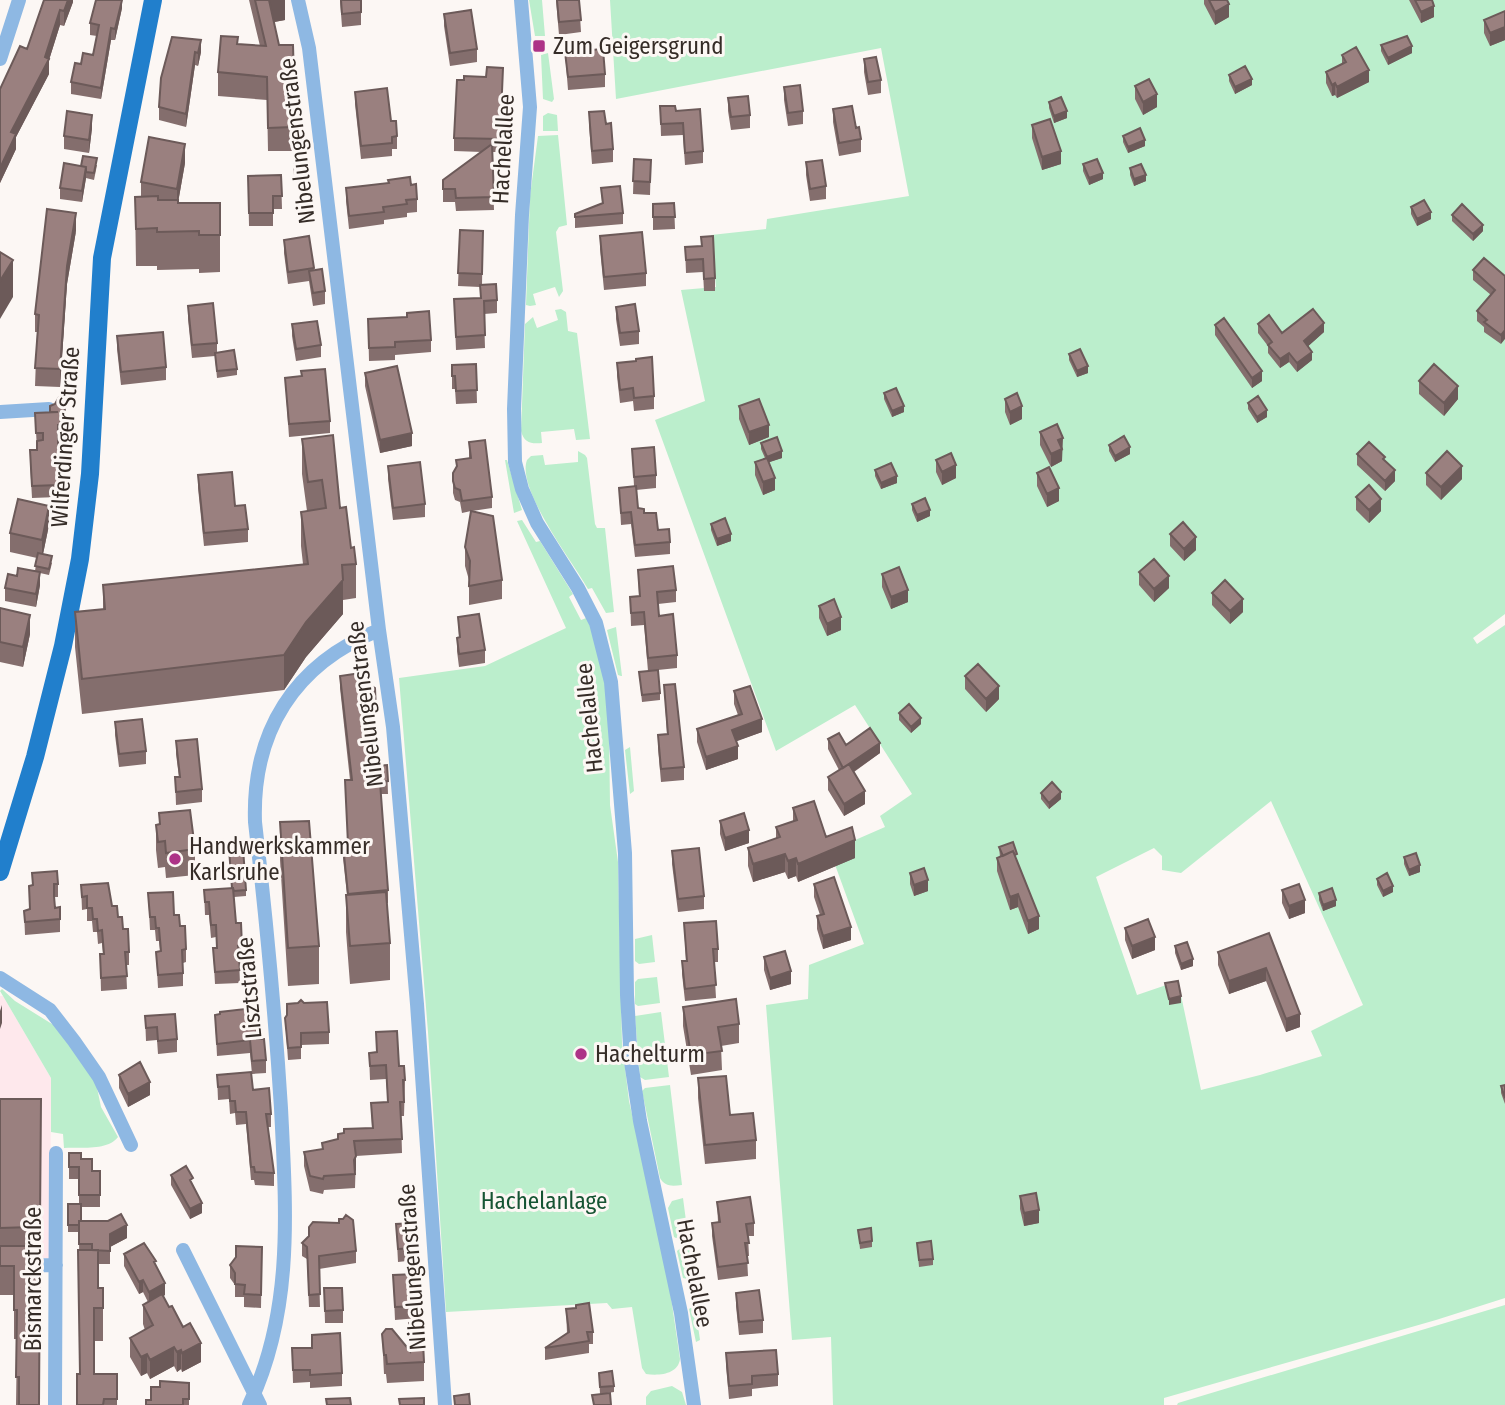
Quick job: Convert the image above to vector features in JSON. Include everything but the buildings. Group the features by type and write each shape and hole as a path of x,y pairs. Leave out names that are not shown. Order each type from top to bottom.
{"main road":[{"name":"Wilferdinger Straße","path":"0,872 35,757 80,559 90,474 102,258 153,0"}],"street":[{"path":"0,59 19,0"},
{"name":"Nibelungenstraße","path":"298,0 309,48 393,727 417,1004 445,1405"},
{"name":"Hachelallee","path":"521,0 530,107 514,409 515,462 527,503 578,587 596,623 611,682 625,853 631,1062 640,1121 679,1301 694,1405"},
{"path":"0,412 49,409"},
{"name":"Lisztstraße","path":"255,1401 277,1320 282,1287 286,1213 275,1005 254,795 258,769 274,724 304,680 338,649 379,630"},
{"path":"0,978 50,1010 99,1077 131,1145"},
{"name":"Bismarckstraße","path":"55,1405 56,1153"},
{"path":"183,1250 255,1401"},
{"path":"0,1266 56,1265"}],"shaded area":[{"path":"0,996 3,996 51,1078 50,1258 0,1259"}],"green space":[{"path":"529,0 542,0 545,36 535,36"},
{"path":"610,0 1505,0 1505,614 1473,638 1477,644 1505,625 1505,1298 1164,1398 1164,1405 833,1405 831,1337 792,1340 766,1005 808,999 809,965 864,944 830,851 885,827 880,816 912,794 855,705 776,751 655,420 705,401 681,290 716,287 711,235 766,229 767,219 909,196 881,48 616,99","holes":["1271,801 1363,1005 1311,1031 1322,1056 1201,1090 1178,981 1137,995 1096,877 1154,848 1162,856 1162,870 1181,873"]},
{"path":"548,53 554,99 552,102 543,99 541,55"},
{"path":"548,113 557,115 558,131 543,131 543,116"},
{"path":"558,135 567,225 559,227 556,232 563,291 559,297 555,287 533,294 536,305 530,306 526,305 530,196 538,136"},
{"path":"555,310 566,312 568,331 577,333 590,439 576,440 574,429 541,432 542,443 531,443 524,438 521,431 525,324 533,317 537,328 558,320"},
{"path":"578,451 587,458 595,524 597,528 605,528 614,612 606,613 592,588 588,589 559,544 530,489 526,473 527,460 531,456 543,455 545,465 578,462"},
{"path":"505,460 522,510 514,513"},
{"name":"Hachelanlage","path":"522,520 536,542 540,541 573,594 569,597 581,620 589,617 604,671 609,726 610,805 618,862 622,1043 629,1101 667,1270 680,1359 672,1371 657,1375 646,1374 642,1368 632,1307 612,1309 607,1303 446,1312 428,1032 399,678 485,666 566,628 517,521"},
{"path":"616,627 622,676 618,675 607,630"},
{"path":"630,747 634,791 630,794 625,750"},
{"path":"652,935 655,962 639,964 635,961 635,939"},
{"path":"657,977 660,1003 638,1006 635,1004 635,982 638,979"},
{"path":"2,989 15,1001 60,1029 95,1078 101,1107 118,1137 113,1141 93,1147 64,1148 63,1134 51,1132 51,1078 0,991"},
{"path":"661,1012 669,1077 645,1080 640,1077 635,1016"},
{"path":"670,1085 682,1185 675,1186 660,1178 642,1091 645,1088"},
{"path":"683,1198 688,1236 676,1238 668,1208 672,1201"},
{"path":"682,1247 689,1247 692,1280 683,1278 677,1251"},
{"path":"695,1305 700,1340 696,1342 689,1309"},
{"path":"1505,1305 1505,1405 1177,1405 1178,1403"},
{"path":"672,1386 682,1392 686,1405 646,1405 646,1397 651,1391"}],"place":[{"name":"Zum Geigersgrund","path":"539,46"},
{"name":"Handwerkskammer Karlsruhe","path":"175,859"},
{"name":"Hachelturm","path":"581,1054"}]}
